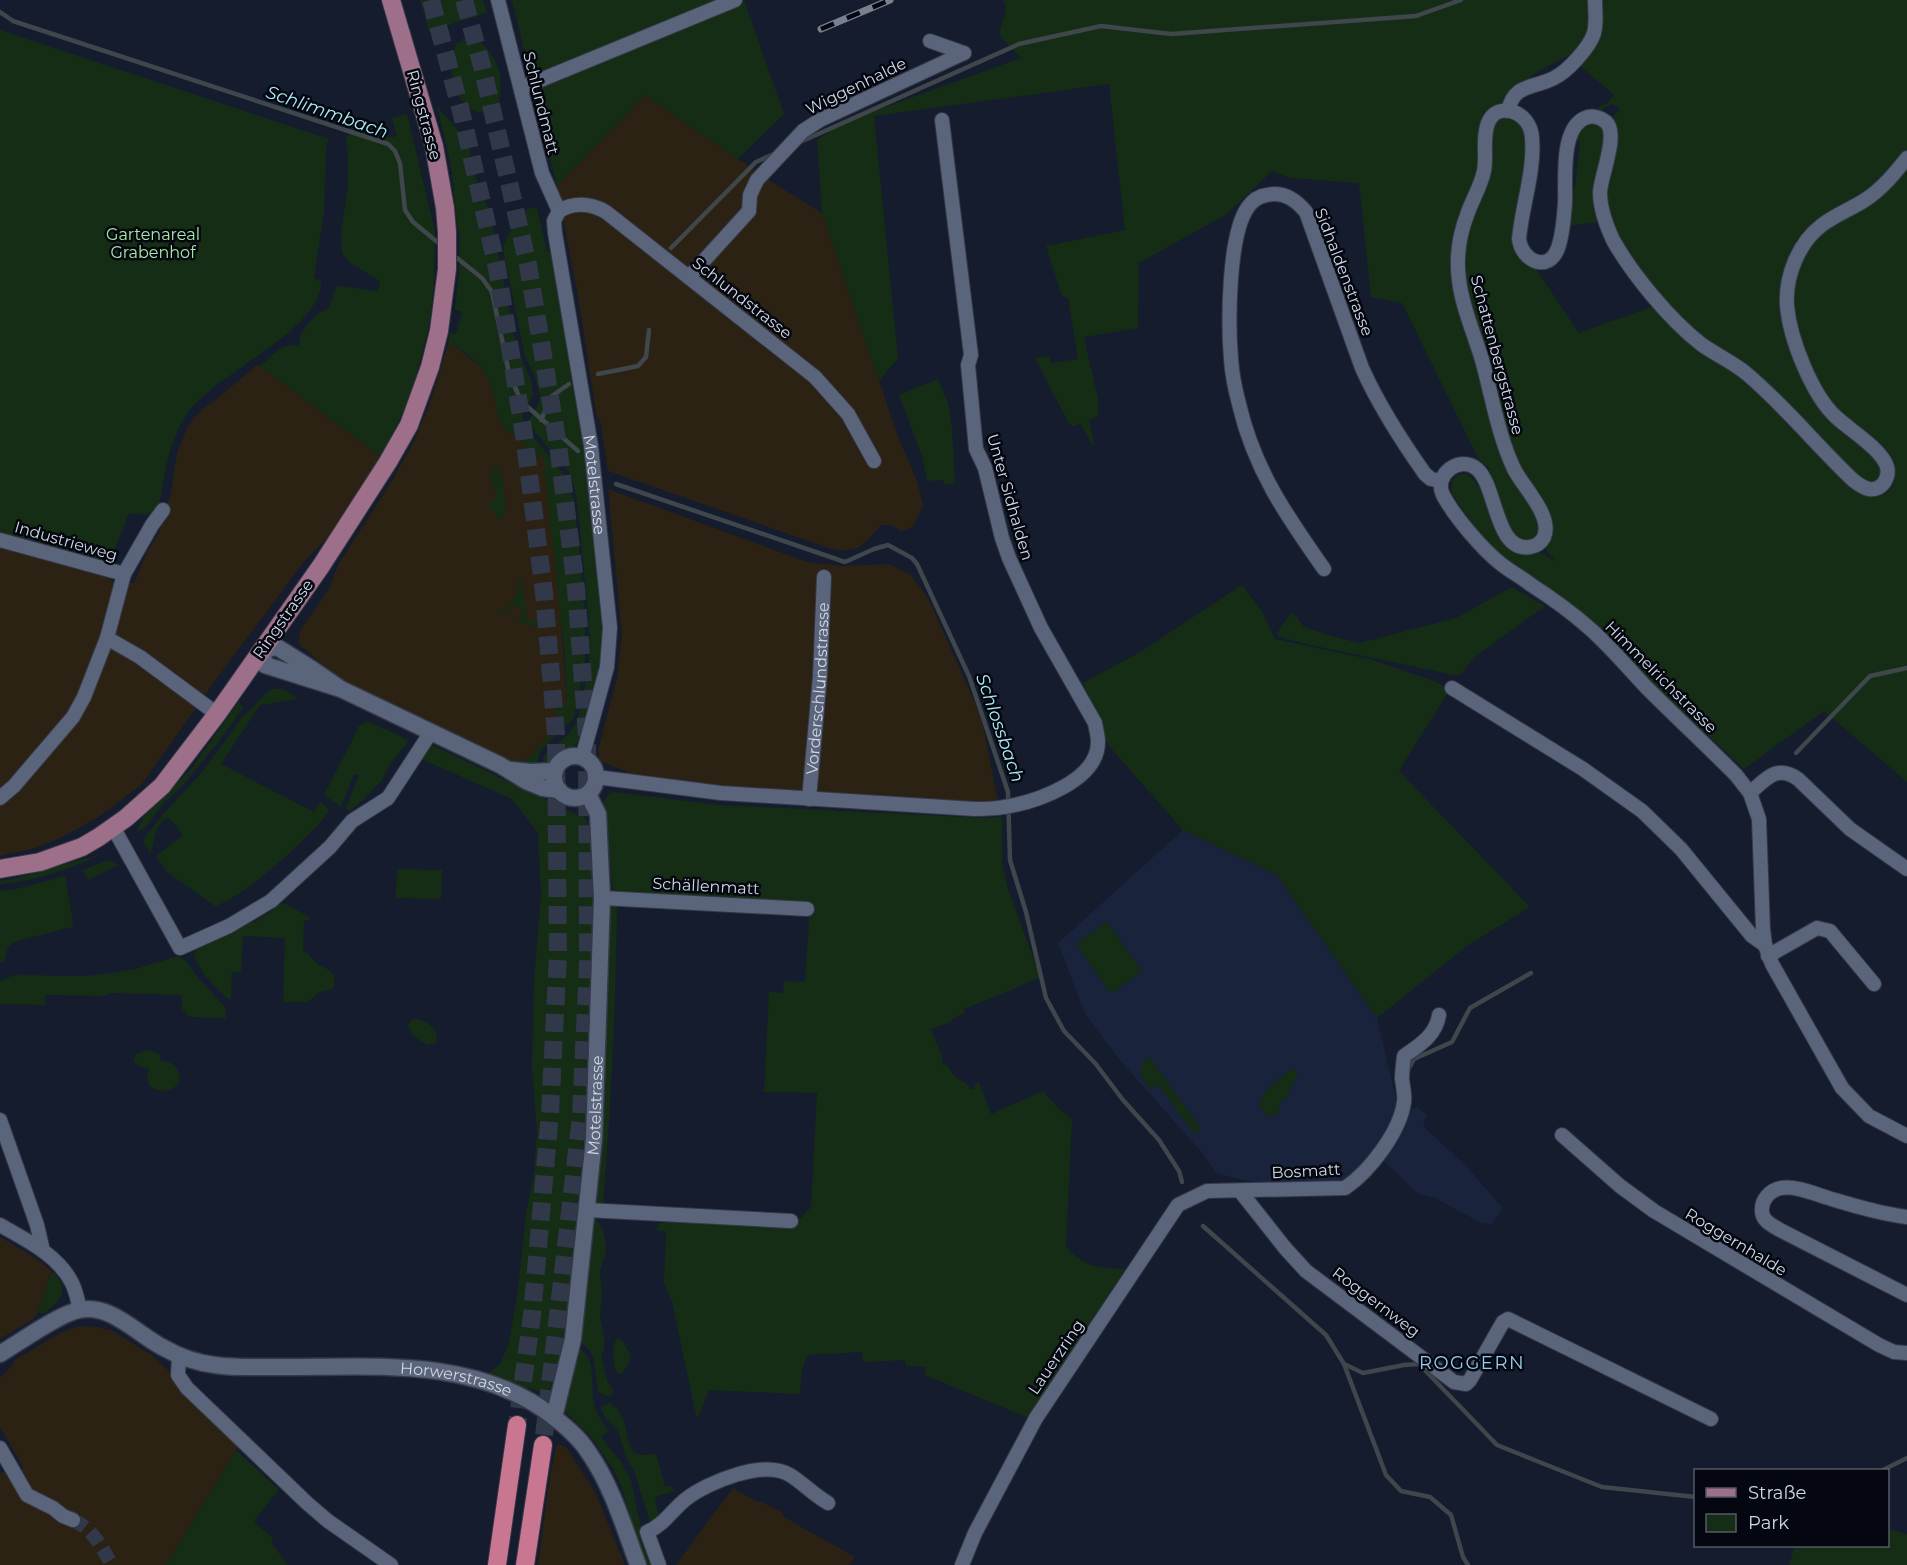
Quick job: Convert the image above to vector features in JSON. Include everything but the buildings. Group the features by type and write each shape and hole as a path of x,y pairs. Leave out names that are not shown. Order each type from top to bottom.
{"highway":[{"path":"497,1565 517,1425"},
{"path":"525,1565 543,1444"}],"main road":[{"name":"Ringstrasse","path":"0,869 40,862 70,852 113,827 162,786 217,714 362,504 408,424 420,396 435,349 447,268 447,232 434,146 391,0"}],"street":[{"name":"Schlundmatt","path":"498,0 542,174 559,211"},
{"path":"521,88 735,0"},
{"path":"1595,0 1595,31 1583,51 1562,74 1514,94 1508,111 1525,118 1532,135 1532,154 1520,238 1521,248 1530,260 1540,262 1549,260 1556,253 1562,229 1568,144 1579,121 1589,117 1599,118 1606,122 1611,130 1610,146 1601,183 1602,209 1613,240 1630,266 1692,337 1745,372 1853,480 1863,487 1872,489 1880,487 1886,480 1887,467 1875,451 1827,408 1816,391 1792,329 1787,307 1788,286 1797,256 1815,231 1872,195 1889,180 1907,158"},
{"name":"Wiggenhalde","path":"689,277 749,211 750,195 757,180 803,131 820,120 964,53 930,41"},
{"name":"Schattenbergstrasse","path":"1441,481 1446,472 1453,467 1465,464 1475,467 1485,480 1502,526 1510,540 1518,546 1529,548 1538,545 1544,538 1546,527 1544,516 1518,476 1507,451 1463,303 1458,276 1458,251 1464,224 1485,168 1488,122 1494,115 1508,111"},
{"name":"Unter Sidhalden","path":"942,120 971,355 968,365 976,449 985,468 1002,537 1018,580 1041,628 1086,705 1098,734 1096,753 1084,773 1058,790 1009,806"},
{"name":"Sidhaldenstrasse","path":"1324,568 1284,513 1264,477 1249,439 1235,389 1229,335 1230,288 1241,224 1247,208 1255,200 1262,196 1280,194 1296,201 1306,212 1370,386 1385,414 1425,474 1431,479 1441,481"},
{"name":"Schlundstrasse","path":"559,211 565,207 578,205 599,207 689,277 815,377 848,414 874,461"},
{"name":"Motelstrasse","path":"559,211 554,221 555,234 591,446 610,628 607,667 582,758"},
{"name":"Himmelrichstrasse","path":"1441,481 1441,489 1445,498 1488,552 1502,565 1589,628 1736,775 1750,793 1759,819 1767,950"},
{"path":"0,798 14,786 73,717 84,698 107,638 124,574 163,510"},
{"name":"Industrieweg","path":"0,540 124,574"},
{"name":"Vorderschlundstrasse","path":"809,799 820,676 824,577"},
{"path":"107,638 140,657 217,714"},
{"path":"262,650 265,665 340,688 508,769 526,781 543,788 559,790 570,798 588,794 596,783 594,768 582,758 574,756 566,759 555,771 554,778 559,790"},
{"name":"Himmelrichstrasse","path":"1452,688 1583,769 1642,811 1681,849 1752,936 1767,950 1842,1088 1869,1116 1907,1136"},
{"path":"113,827 180,948 229,926 271,901 330,847 352,821 387,798 431,732"},
{"path":"508,769 530,772 555,771"},
{"path":"1750,793 1770,775 1781,772 1789,774 1798,779 1850,829 1907,869"},
{"name":"Vorderschlundstrasse","path":"596,777 721,793 945,808 975,809 1009,806"},
{"name":"Motelstrasse","path":"554,1417 573,1339 594,1139 602,898 598,814 588,794"},
{"name":"Schällenmatt","path":"602,898 807,909"},
{"path":"1767,950 1817,928 1824,928 1830,931 1874,984"},
{"name":"Bosmatt","path":"1240,1191 1345,1188 1357,1180 1390,1138 1401,1116 1404,1101 1402,1077 1404,1056 1420,1045 1437,1028 1439,1015"},
{"path":"0,1120 37,1225 43,1251"},
{"name":"Roggernhalde","path":"1562,1135 1623,1188 1672,1223 1879,1346 1894,1352 1907,1353"},
{"path":"1907,1218 1790,1187 1777,1188 1769,1193 1761,1208 1763,1217 1768,1223 1907,1295"},
{"name":"Lauerzring","path":"962,1565 984,1516 1036,1418 1178,1205 1207,1191 1240,1191"},
{"name":"Roggernweg","path":"1240,1191 1285,1248 1306,1270 1454,1382 1466,1384 1470,1380 1503,1322 1508,1319 1711,1419"},
{"path":"587,1210 790,1221"},
{"path":"0,1225 43,1251 68,1275 74,1286 80,1310 63,1316 0,1354"},
{"name":"Horwerstrasse","path":"80,1310 105,1312 179,1356 201,1362 226,1366 389,1367 434,1370 468,1377 503,1389 538,1405 574,1434 600,1469 638,1565"},
{"path":"179,1356 178,1375 187,1388 328,1521 391,1565"},
{"path":"0,1448 27,1495 73,1520"},
{"path":"659,1565 647,1532 657,1527 684,1501 715,1482 762,1470 776,1471 789,1474 828,1503"}],"shaded area":[{"path":"645,95 772,182 822,213 898,437 917,481 923,505 913,527 901,531 891,525 881,525 858,548 842,551 608,471 557,186"},
{"path":"448,344 453,344 484,369 491,380 498,417 502,425 527,447 532,455 543,455 560,605 567,705 556,706 564,719 530,757 521,763 509,762 357,689 327,669 298,643 301,629 329,589 338,565 390,484 414,441 428,409"},
{"path":"258,364 381,457 328,537 303,563 142,784 97,818 60,838 35,848 0,856 0,546 109,577 114,583 134,583 147,552 158,535 171,493 177,453 187,428 208,405"},
{"path":"608,489 807,562 843,566 889,564 911,575 928,598 975,703 983,726 998,801 859,795 684,783 625,776 626,771 602,762 599,759 599,747 617,677 622,635"},
{"path":"1183,830 1277,875 1377,1018 1400,1115 1417,1107 1427,1115 1423,1126 1466,1166 1503,1208 1493,1223 1481,1223 1435,1198 1418,1194 1375,1155 1341,1184 1263,1185 1216,1173 1203,1154 1118,1058 1085,1014 1058,943"},
{"path":"0,1237 52,1271 49,1275 45,1297 38,1307 38,1313 33,1319 0,1339"},
{"path":"80,1326 111,1330 153,1356 242,1440 166,1565 0,1565 0,1473 24,1468 0,1427 0,1378 14,1364 13,1361 62,1332"},
{"path":"557,1444 566,1447 595,1492 625,1565 538,1565 550,1476"},
{"path":"733,1488 783,1513 782,1516 855,1557 849,1565 676,1565"}],"green space":[{"path":"420,0 483,0 487,13 429,31"},
{"path":"512,0 744,0 784,114 738,159 645,95 557,186"},
{"path":"1003,0 1907,0 1907,150 1880,183 1826,217 1784,285 1811,389 1880,466 1882,472 1880,478 1871,483 1860,479 1690,330 1648,284 1612,223 1605,194 1611,118 1620,109 1611,104 1601,111 1596,109 1607,103 1614,95 1568,56 1539,71 1519,85 1498,109 1484,111 1479,129 1481,164 1452,244 1452,274 1484,380 1541,523 1537,538 1530,542 1524,542 1511,533 1489,469 1478,458 1402,303 1371,297 1359,183 1290,178 1272,171 1227,214 1139,263 1138,328 1084,337 1098,399 1098,417 1089,419 1094,444 1098,443 1093,446 1080,423 1074,426 1069,424 1035,358 1049,356 1050,363 1078,359 1068,298 1062,296 1046,246 1125,230 1109,84 874,116 898,358 879,381 822,213 817,140 844,122 1021,58 999,35 1006,9"},
{"name":"Gartenareal Grabenhof","path":"0,30 329,139 326,147 324,212 314,278 321,281 317,300 304,318 285,335 217,385 198,401 185,417 174,438 159,509 145,515 129,513 110,561 0,532"},
{"path":"476,38 496,62 500,76 497,109 487,113 479,112 465,104 453,82 452,62 456,44 464,39"},
{"path":"437,106 470,144 470,164 490,212 514,335 531,380 533,394 522,416 525,427 566,477 574,499 585,612 585,659 574,718 540,751 536,767 521,763 530,757 563,719 555,712 556,706 567,705 564,648 543,455 532,455 503,426 485,372 469,355 453,344 448,344 450,333 456,334 462,312 455,310 460,233 458,232 451,165"},
{"path":"407,114 435,232 434,288 428,330 416,377 405,408 381,457 260,366 282,348 297,346 306,326 319,312 329,307 337,286 378,291 380,281 350,263 342,253 341,232 348,187 346,140 354,124 367,125 383,121 388,138 397,136 392,118"},
{"path":"1505,117 1515,118 1526,124 1528,153 1515,234 1529,266 1536,269 1579,333 1657,305 1736,371 1799,433 1880,494 1890,490 1895,481 1893,464 1823,396 1798,338 1791,294 1799,264 1816,236 1907,165 1907,782 1824,711 1744,769 1556,595 1505,561 1475,527 1457,502 1451,492 1453,479 1458,475 1466,474 1480,489 1496,530 1508,547 1519,553 1542,554 1556,562 1546,550 1552,529 1513,454 1466,297 1462,253 1490,136 1497,122"},
{"path":"1598,122 1606,132 1600,222 1567,226 1569,195 1575,186 1580,142 1575,141 1571,146 1583,125"},
{"path":"529,208 537,208 547,251 551,252 594,521 604,641 599,674 579,740 571,750 542,767 544,755 569,734 578,719 590,652 577,500 569,472 530,426 529,420 537,407 540,395 525,356 503,250 510,233"},
{"path":"938,379 948,403 952,428 955,483 944,485 943,480 927,481 922,456 899,395"},
{"path":"498,467 503,482 505,502 505,511 500,521 489,506 496,495 490,477 494,468"},
{"path":"521,575 527,620 538,620 538,625 533,627 518,620 523,611 514,605 507,615 498,610 498,608 507,612 521,583 517,580"},
{"path":"1242,585 1263,613 1275,639 1373,660 1450,689 1399,771 1530,907 1468,945 1377,1018 1277,875 1183,830 1108,745 1083,683 1140,652"},
{"path":"1512,587 1545,606 1475,657 1459,676 1306,644 1278,636 1277,633 1291,613 1304,627 1359,643 1456,618"},
{"path":"273,689 284,689 298,699 260,705 221,764 314,812 320,802 329,811 321,822 276,865 242,892 215,906 167,872 156,856 183,835 169,818 165,818 159,826 150,853 144,843 145,837 203,771 244,715"},
{"path":"239,701 243,708 219,741 184,784 163,804 145,828 137,832 143,817 192,768"},
{"path":"367,721 409,740 389,766 382,780 350,811 346,808 359,775 354,774 341,807 324,795 358,729 356,728"},
{"path":"434,746 586,819 591,830 592,1008 586,1112 566,1320 555,1377 545,1395 488,1373 500,1364 509,1343 518,1290 526,1214 534,1173 537,1132 532,1066 534,981 541,895 538,833 512,799 421,759 427,749"},
{"path":"609,793 720,805 1002,817 1002,862 1008,889 1040,977 964,1009 965,1013 953,1018 951,1022 931,1029 943,1065 947,1065 954,1076 968,1085 970,1089 974,1089 975,1084 979,1082 991,1114 1043,1091 1061,1111 1072,1119 1066,1246 1086,1263 1100,1267 1125,1269 1028,1418 925,1375 926,1367 906,1366 905,1360 863,1362 862,1352 808,1355 803,1368 800,1394 709,1390 697,1419 672,1302 664,1282 666,1231 656,1230 658,1225 666,1221 791,1228 811,1207 817,1093 764,1092 769,992 783,993 784,981 805,982 810,906 613,893 608,826 602,805"},
{"path":"102,854 52,874 0,884 0,881"},
{"path":"106,861 118,865 89,880 83,870"},
{"path":"397,869 442,870 441,899 396,898"},
{"path":"65,876 72,927 14,942 8,947 4,962 0,962 0,891"},
{"path":"272,904 286,904 309,917 309,920 304,920 303,952 308,953 314,961 332,973 334,987 320,992 307,1002 283,1002 285,938 243,936 241,972 232,973 231,1000 228,999 199,967 194,954 196,949 250,918 254,923 274,909"},
{"path":"617,904 616,980 603,1205 594,1200 608,907"},
{"path":"1107,922 1142,971 1111,994 1076,944"},
{"path":"178,956 186,961 225,1007 226,1018 190,1017 182,1009 182,995 109,993 108,996 45,995 45,1005 0,1004 0,981 14,975 86,976 112,973 135,969"},
{"path":"414,1019 424,1021 432,1027 437,1033 436,1043 427,1045 413,1036 408,1026"},
{"path":"149,1050 159,1054 161,1061 166,1061 176,1067 180,1077 173,1088 160,1090 153,1088 147,1077 149,1068 139,1066 134,1061 135,1054"},
{"path":"1150,1058 1201,1129 1194,1134 1158,1084 1150,1089 1141,1076 1141,1064"},
{"path":"1293,1069 1298,1073 1287,1097 1280,1102 1278,1114 1272,1116 1267,1114 1259,1105 1261,1099 1273,1084"},
{"path":"596,1219 602,1229 606,1245 600,1271 602,1294 600,1315 604,1340 601,1356 608,1383 613,1389 612,1395 608,1396 598,1391 593,1356 580,1341 593,1220"},
{"path":"52,1271 61,1284 62,1295 43,1314 39,1312 38,1307"},
{"path":"617,1338 621,1339 631,1355 622,1373 617,1373 613,1360"},
{"path":"576,1348 588,1357 591,1365 593,1400 599,1416 609,1431 601,1437 621,1462 631,1480 652,1565 645,1565 622,1488 614,1470 592,1438 563,1409"},
{"path":"609,1403 622,1416 631,1447 641,1455 656,1453 665,1487 673,1486 674,1491 655,1497 659,1520 650,1522 635,1473 627,1459 618,1431 601,1410 602,1406"},
{"path":"236,1450 279,1490 255,1519 255,1523 273,1538 272,1544 288,1565 166,1565"},
{"path":"1889,1529 1907,1534 1907,1565 1789,1565 1795,1547 1889,1547"}],"waterway":[{"path":"798,143 1019,44 1101,26 1171,34 1416,16 1461,0"},
{"name":"Schlimmbach","path":"0,12 13,21 388,144 395,151 400,163 405,210 413,222 441,245"},
{"path":"671,248 756,162 776,153"},
{"name":"Schlimmbach","path":"452,254 482,278 492,292 509,373 521,401 578,451"},
{"path":"598,374 638,366 646,357 649,330"},
{"path":"541,420 552,396 569,384"},
{"name":"Schlossbach","path":"616,484 845,562 888,545 912,558 917,564 969,676 1008,792 1010,860 1026,912 1046,998 1064,1031 1095,1063 1123,1100 1159,1140 1179,1171 1182,1182"},
{"path":"1796,753 1870,676 1907,668"},
{"path":"1407,1072 1414,1059 1452,1042 1470,1008 1531,973"},
{"path":"1203,1226 1326,1335 1344,1364 1363,1373 1419,1364 1497,1445 1602,1487 1694,1497"},
{"path":"1344,1364 1386,1475 1401,1491 1430,1497 1451,1515 1463,1557 1468,1565"},
{"path":"1885,1469 1907,1458"}],"tunnel":[{"path":"431,0 461,111 497,268 524,435 544,593 556,734 558,955 550,1113 532,1315 517,1425"},
{"path":"464,0 482,66 528,265 558,445 576,588 587,735 588,963 581,1116 543,1445"},
{"path":"73,1520 91,1533 112,1565"}],"railway":[{"path":"821,29 890,0"}],"district":[{"name":"ROGGERN","path":"1472,1363"}]}
